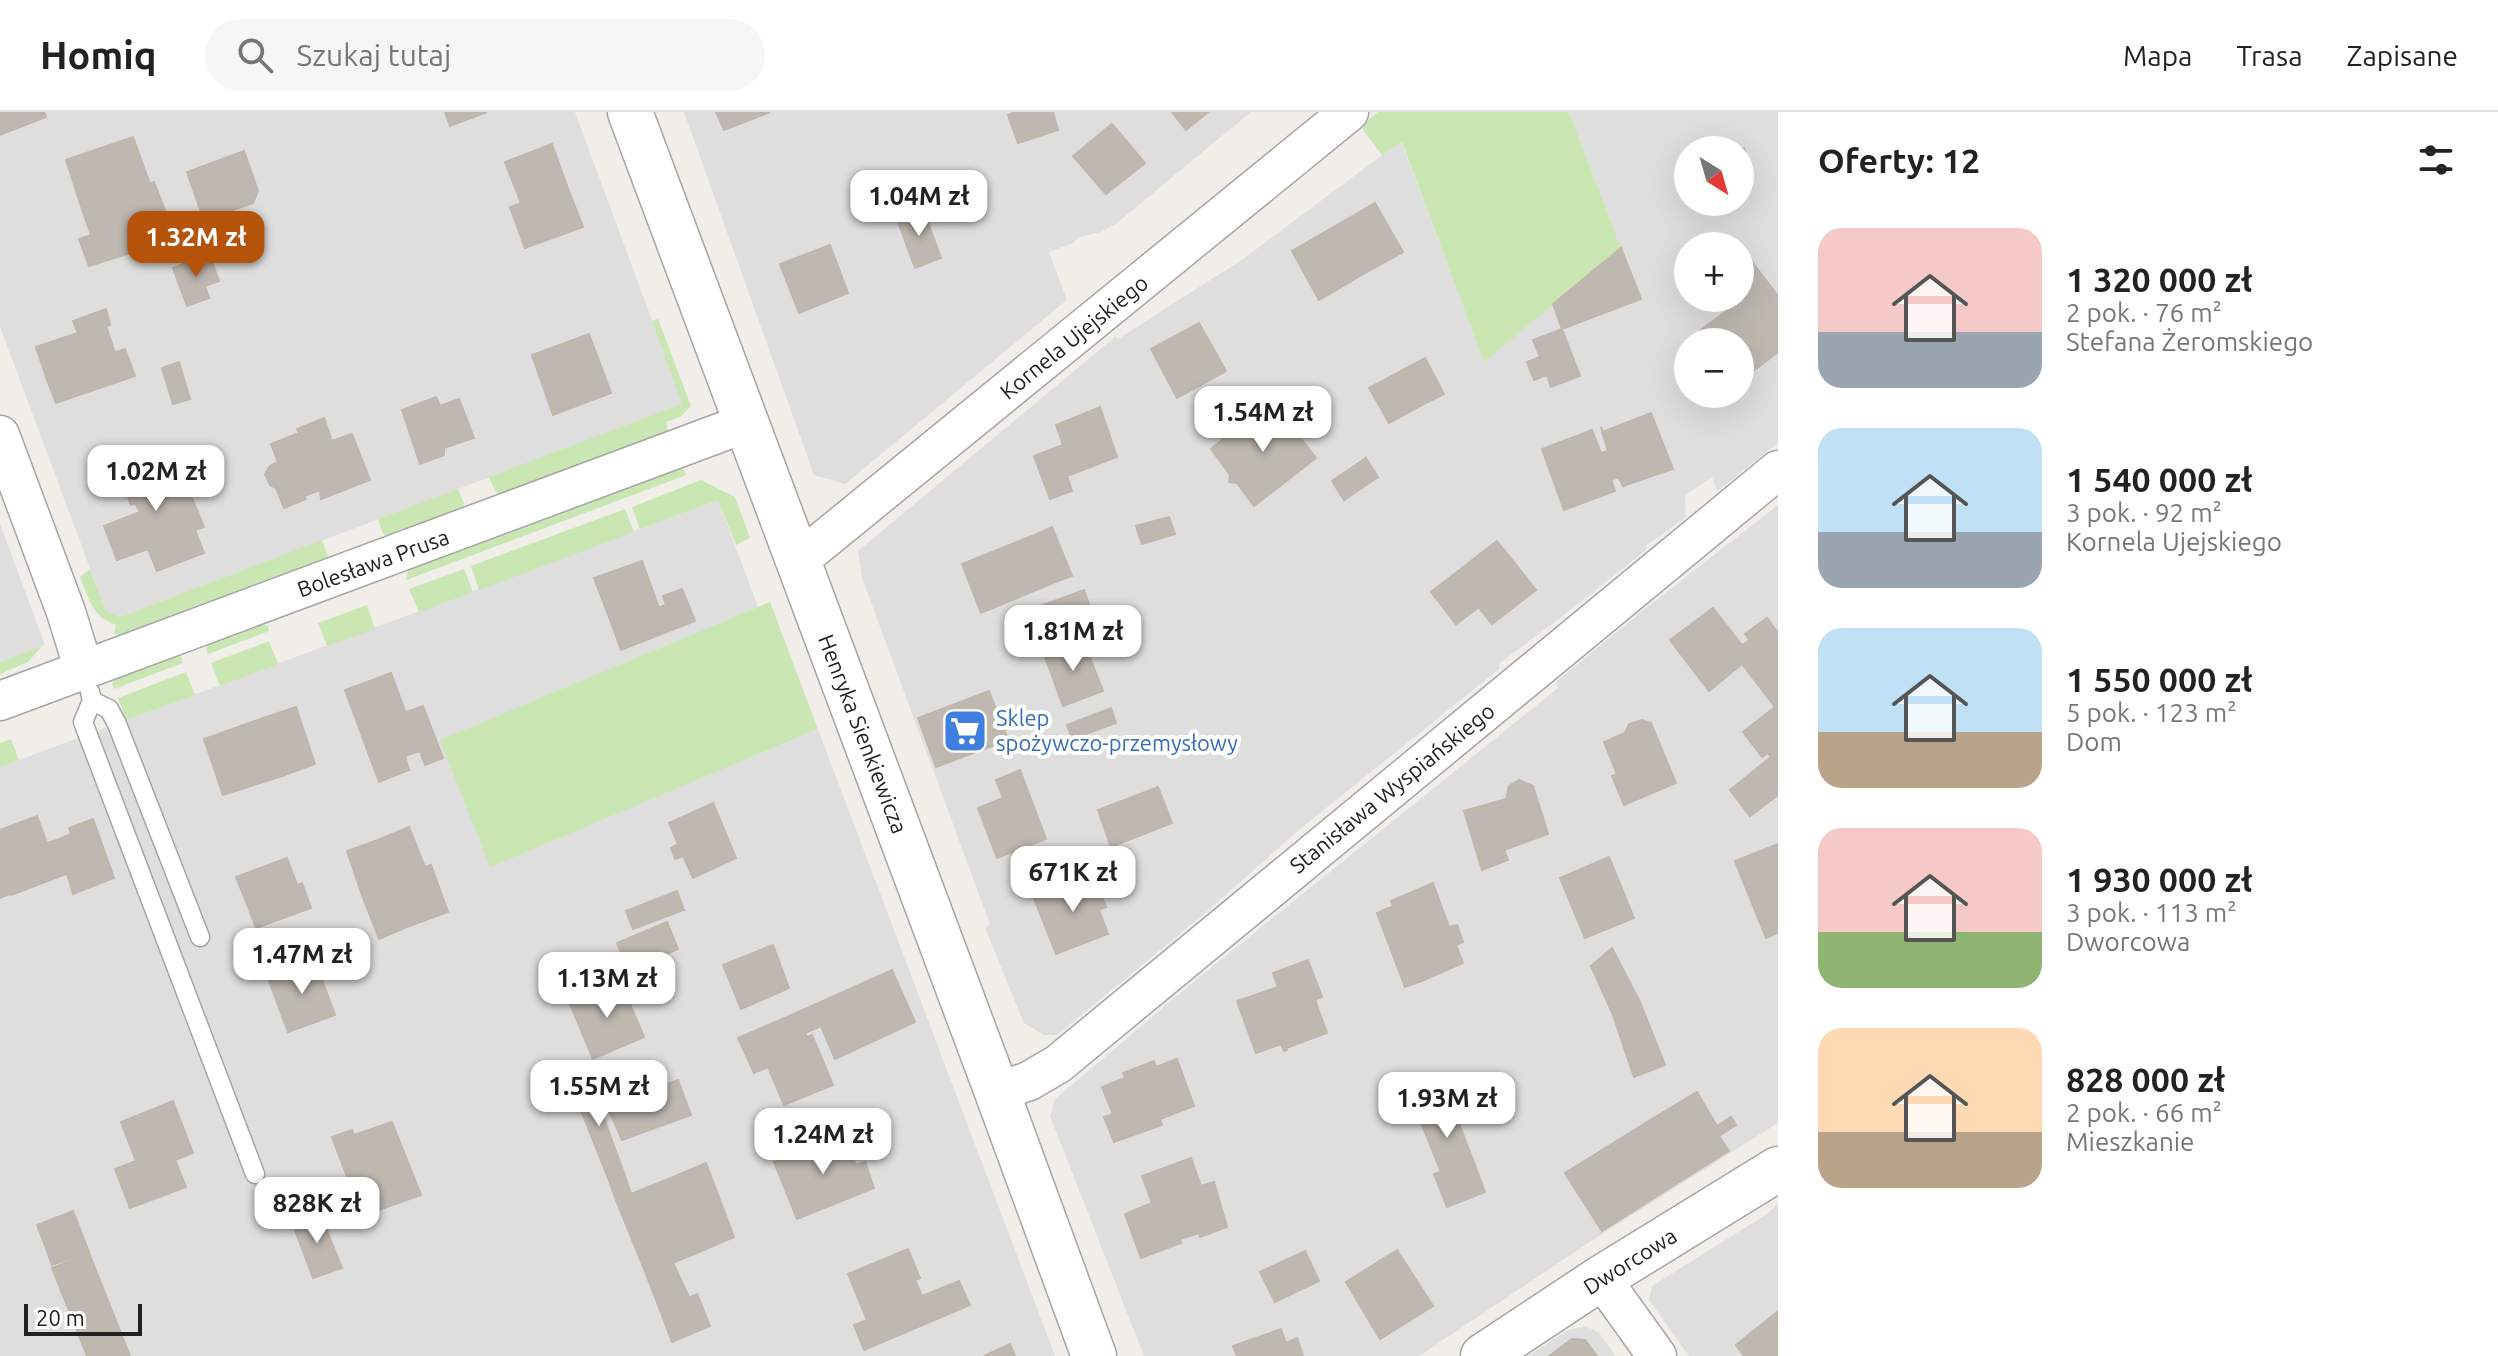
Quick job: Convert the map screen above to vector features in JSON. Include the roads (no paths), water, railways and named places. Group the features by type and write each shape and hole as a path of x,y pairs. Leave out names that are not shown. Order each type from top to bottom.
{"street":[{"name":"Henryka Sienkiewicza","path":"630,112 1094,1356"},
{"name":"Kornela Ujejskiego","path":"798,561 1349,112"},
{"name":"Bolesława Prusa","path":"0,701 88,686 746,423"},
{"path":"0,435 66,612 88,686"},
{"name":"Stanisława Wyspiańskiego","path":"997,1092 1029,1081 1058,1064 1778,470"},
{"name":"Dworcowa","path":"1483,1356 1601,1278 1778,1169"},
{"path":"1601,1278 1657,1356"}],"lane":[{"path":"88,686 109,709 117,724 200,937"},
{"path":"88,686 83,722 255,1174"}],"place":[{"name":"Sklep spożywczo-przemysłowy","path":"965,731"}]}
